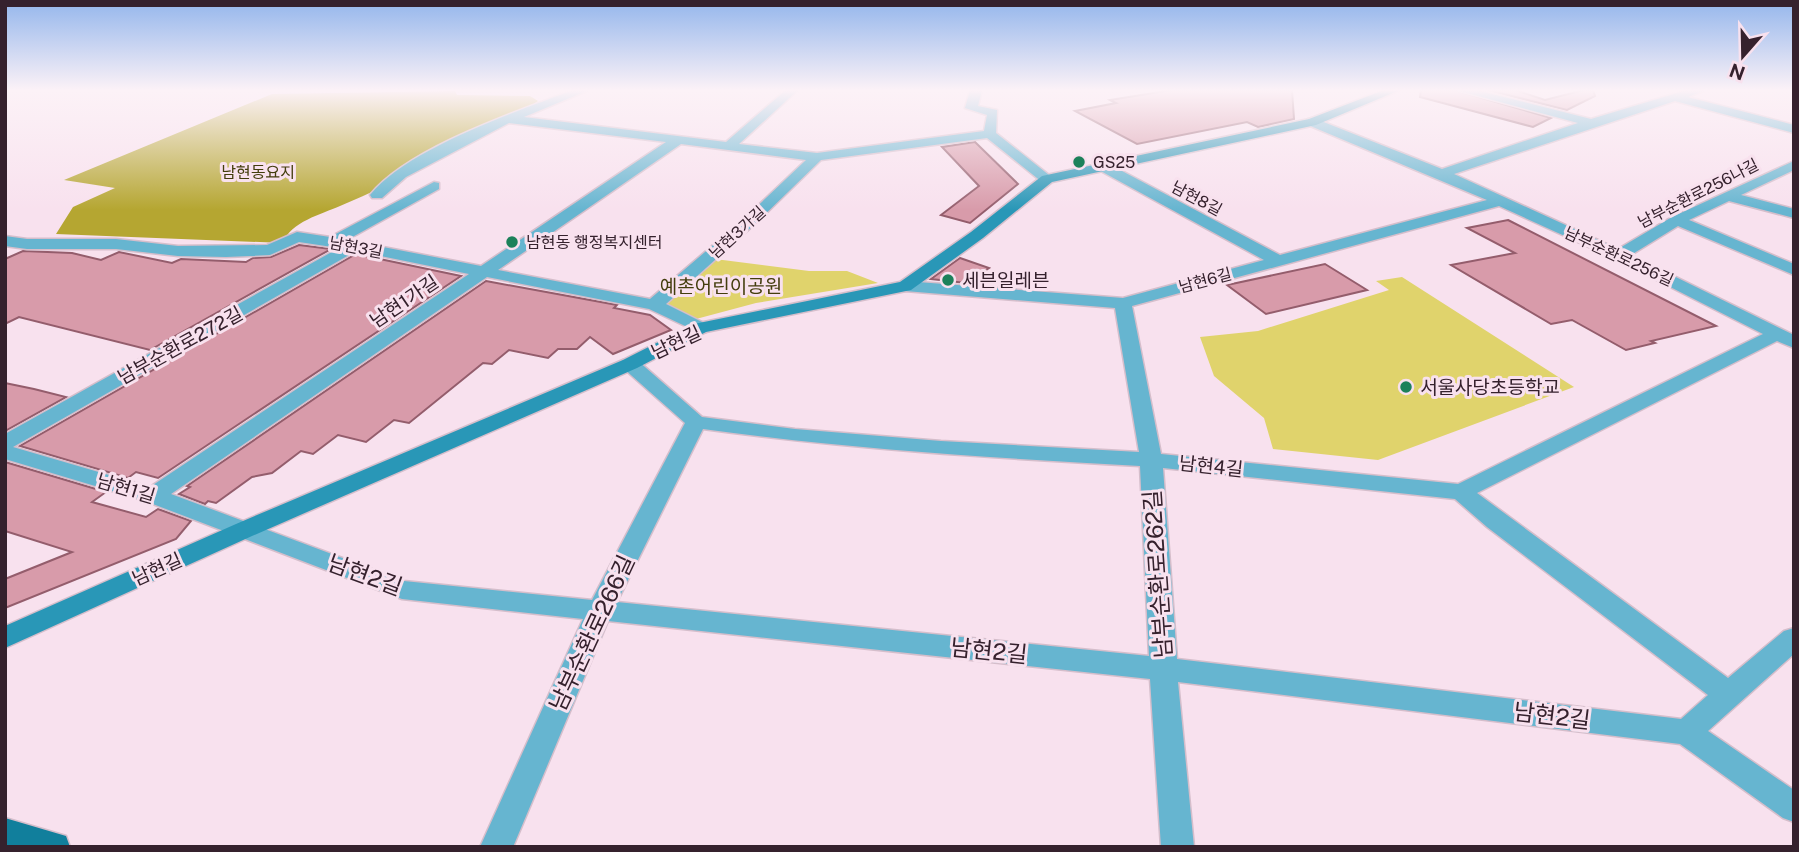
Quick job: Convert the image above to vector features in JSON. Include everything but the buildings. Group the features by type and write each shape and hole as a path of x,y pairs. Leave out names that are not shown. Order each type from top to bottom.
{"main road":[{"path":"5,834 54,847"}],"street":[{"path":"332,242 434,186 377,195 401,174 485,130"},
{"path":"595,130 817,156 990,134 1048,179"},
{"path":"731,144 747,130"},
{"path":"990,134 991,130"},
{"name":"남현길","path":"5,638 244,530 630,365 700,328 905,286 1048,179 1275,130"},
{"name":"남부순환로256길","path":"1331,130 1442,174 1619,255 1786,338"},
{"path":"1442,174 1571,130"},
{"name":"남현1가길","path":"153,496 678,140"},
{"name":"남현3가길","path":"654,305 751,220 817,156"},
{"name":"남부순환로256나길","path":"1619,255 1677,220 1794,165"},
{"name":"남현8길","path":"1102,166 1276,260"},
{"path":"1726,196 1794,214"},
{"name":"남현6길","path":"905,286 1123,303 1499,201"},
{"path":"1677,220 1794,270"},
{"name":"남현3길","path":"5,241 27,244 116,244 178,251 226,252 270,250 297,237 654,305 700,328"},
{"name":"남부순환로272길","path":"5,443 354,246"},
{"name":"남부순환로262길","path":"1123,303 1151,460 1169,763 1178,847"},
{"path":"1728,694 1495,521 1461,492 1786,338"},
{"path":"630,365 696,422"},
{"name":"남현4길","path":"696,422 795,435 941,448 1151,460 1461,492"},
{"name":"남부순환로266길","path":"496,847 600,610 696,422"},
{"name":"남현1길","path":"5,452 153,496 244,530"},
{"name":"남현2길","path":"244,530 402,590 1164,669 1686,732"},
{"path":"1794,638 1686,732 1794,808"}],"green space":[{"name":"남현동요지","path":"186,130 491,130 408,174 299,224 292,229 283,243 56,234 73,207 115,188 64,180"},
{"name":"예촌어린이공원","path":"715,259 809,271 847,271 878,283 756,303 696,319 664,303"},
{"path":"1402,277 1574,387 1378,460 1273,449 1264,418 1214,376 1200,337 1258,331 1389,290 1376,281"}],"place":[{"name":"GS25","path":"1079,162"},
{"name":"남현동 행정복지센터","path":"512,242"},
{"name":"세븐일레븐","path":"948,280"},
{"name":"서울사당초등학교","path":"1406,387"}]}
